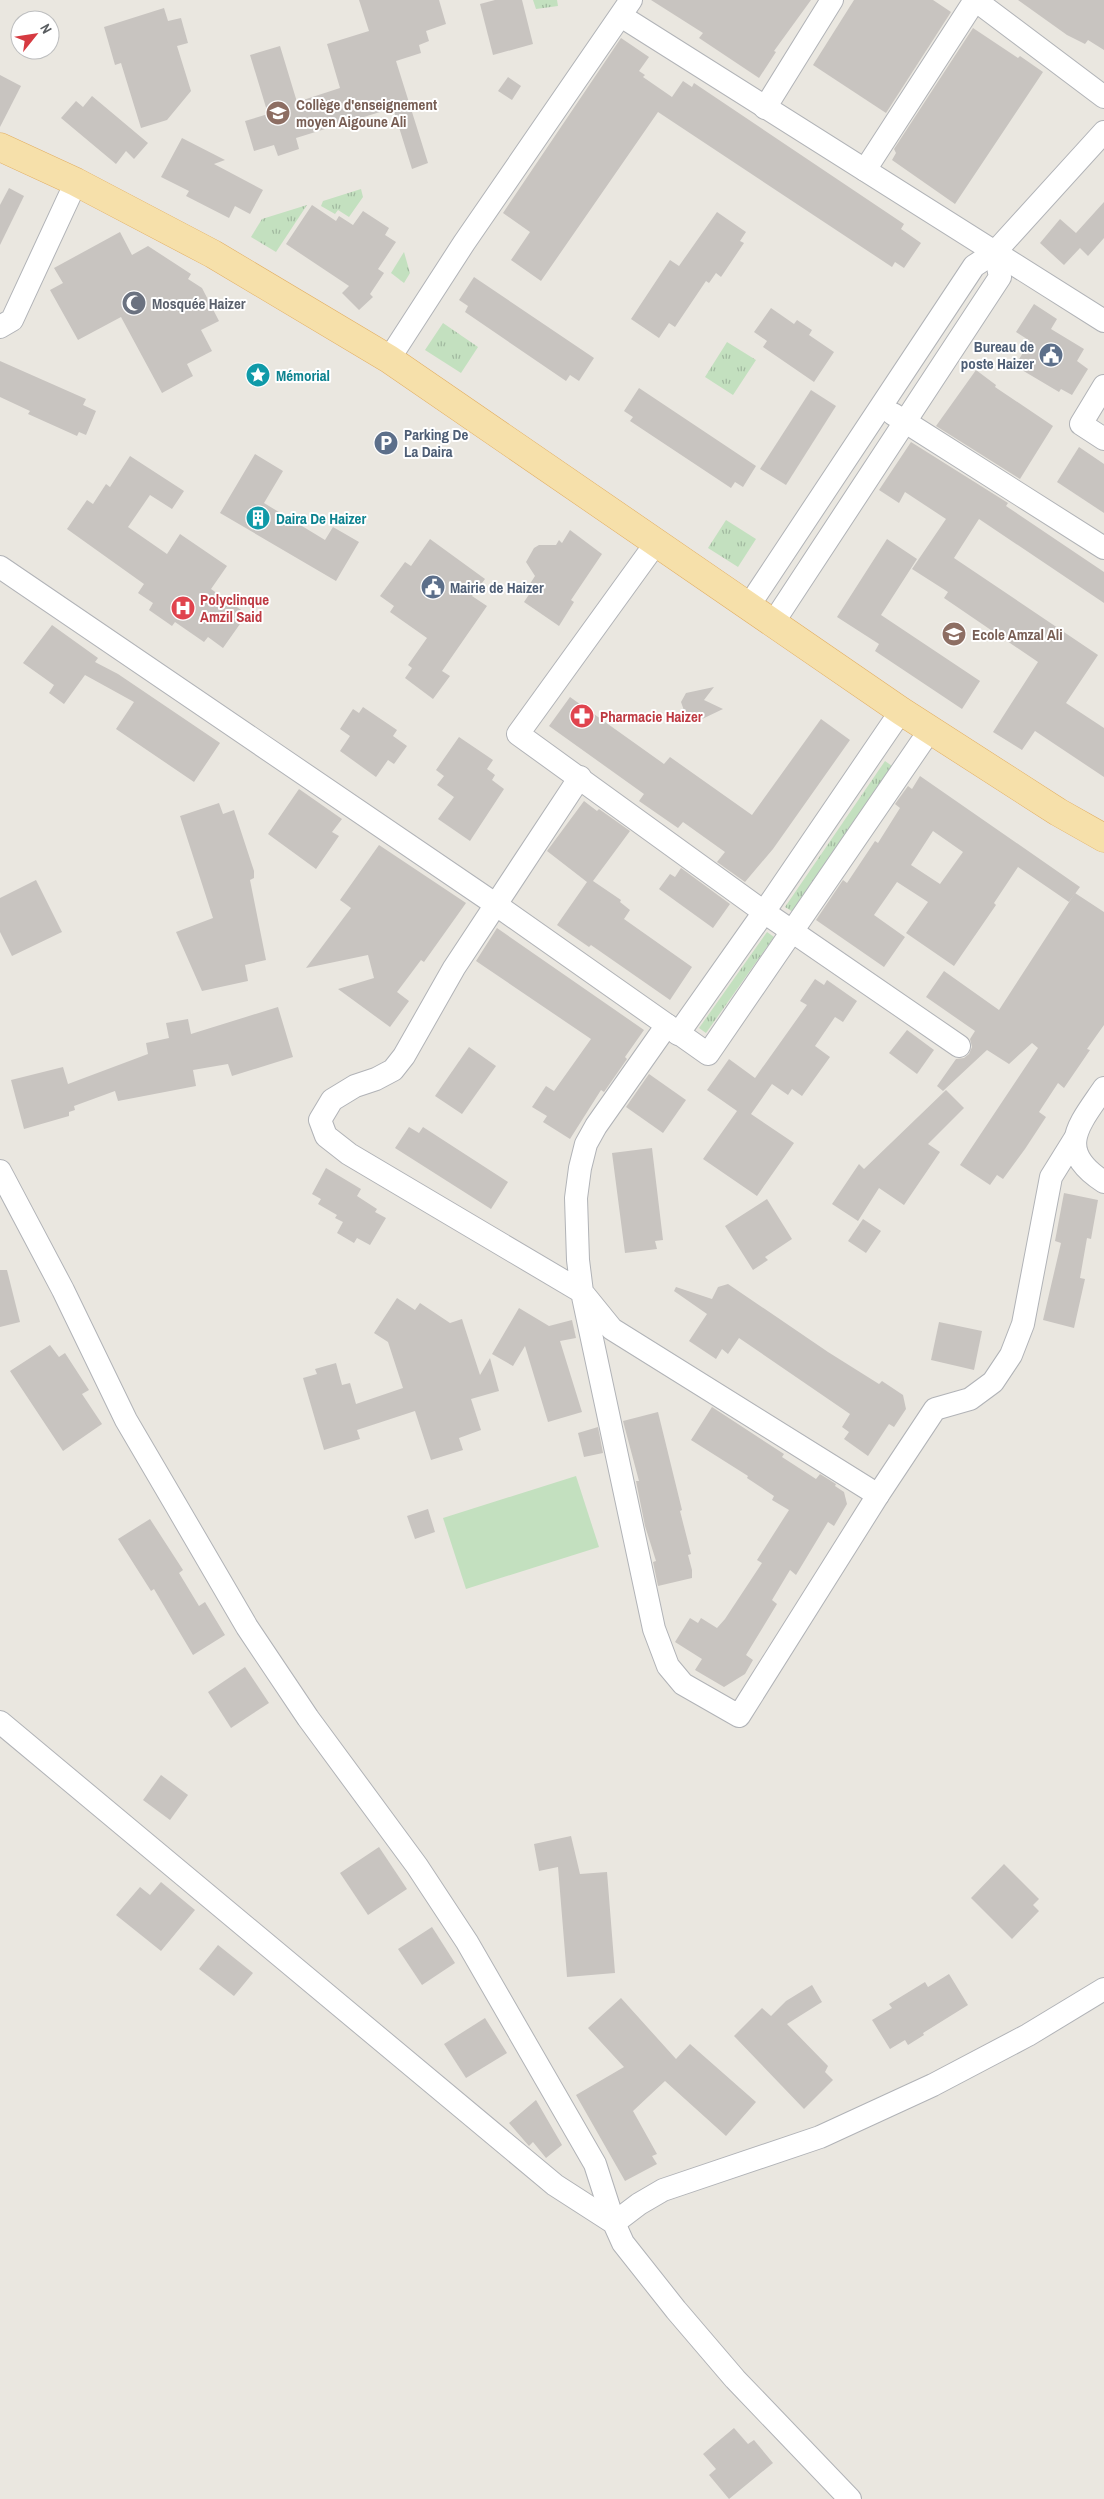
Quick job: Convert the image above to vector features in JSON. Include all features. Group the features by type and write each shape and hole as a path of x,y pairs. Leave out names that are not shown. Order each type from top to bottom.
{"main road":[{"path":"0,147 76,182 212,254 389,359 930,730 1058,812 1104,838"}],"street":[{"path":"765,108 832,0"},
{"path":"865,170 975,0 1104,97"},
{"path":"389,359 469,235 626,8 765,108 1104,322"},
{"path":"748,607 974,266 995,252 1104,132"},
{"path":"0,327 12,320 76,182"},
{"path":"773,623 1000,277 995,252"},
{"path":"1104,386 1081,424 1104,439"},
{"path":"882,407 1104,548"},
{"path":"656,543 518,734 580,777 764,912 793,930 959,1046"},
{"path":"0,567 495,904 708,1054 930,730"},
{"path":"901,710 764,912 596,1126 586,1144 580,1168 576,1198 578,1260 582,1292 652,1622 668,1666 682,1684 739,1716 878,1495 936,1410 970,1399 993,1382 1011,1356 1023,1324 1051,1177 1074,1140 1078,1126 1104,1088"},
{"path":"580,777 454,968 404,1056 393,1070 376,1079 354,1086 332,1100 320,1120 326,1136 348,1154 582,1292 612,1329 878,1495"},
{"path":"1074,1140 1078,1157 1089,1172 1104,1182"},
{"path":"0,1171 63,1290 126,1420 247,1627 308,1718 421,1872 472,1951 595,2164 614,2223 623,2244 734,2379 850,2499"},
{"path":"0,1722 555,2185 614,2223"},
{"path":"614,2223 639,2204 663,2190 820,2137 933,2085 1036,2030 1104,1990"}],"green space":[{"path":"533,0 557,0 558,6 536,9"},
{"path":"361,189 363,197 349,217 338,210 335,214 321,206 323,201"},
{"path":"307,205 276,252 251,237 262,219"},
{"path":"404,252 410,273 404,283 391,273"},
{"path":"443,323 478,347 461,373 425,350"},
{"path":"727,342 756,360 733,395 705,377"},
{"path":"726,520 756,539 738,567 708,548"},
{"path":"885,761 892,766 793,912 785,907"},
{"path":"767,932 774,937 706,1033 699,1028"},
{"path":"576,1476 599,1547 466,1589 443,1518"}],"building":[{"path":"359,0 439,0 446,24 426,31 429,41 419,45 421,53 396,61 428,163 412,169 393,108 296,138 299,149 278,156 274,145 254,151 245,121 268,114 250,55 280,46 297,102 340,88 327,44 369,31"},
{"path":"495,0 522,0 533,44 493,55 480,4"},
{"path":"651,0 811,0 774,51 776,52 759,78 699,38 703,33"},
{"path":"854,0 933,0 951,12 886,113 813,65"},
{"path":"1018,0 1104,0 1104,50 1088,40 1085,44 1067,35"},
{"path":"164,8 168,21 181,18 188,43 177,46 191,91 167,120 141,128 121,63 115,65 104,27"},
{"path":"973,28 1043,72 955,204 892,160 896,153 894,149"},
{"path":"621,38 649,57 639,71 645,75 643,77 672,97 683,81 692,87 694,83 904,224 901,229 921,243 904,268 895,262 892,267 658,112 541,281 511,260 530,232 503,213"},
{"path":"0,75 21,86 0,127"},
{"path":"508,77 521,86 512,100 498,91"},
{"path":"92,96 148,143 134,159 126,151 116,164 61,118 76,101 83,107"},
{"path":"182,138 225,160 214,164 263,190 250,214 235,206 229,218 186,196 189,191 161,177"},
{"path":"9,188 24,196 0,245 0,205"},
{"path":"1104,202 1104,238 1088,256 1080,248 1064,265 1040,243 1060,219 1076,233"},
{"path":"312,205 336,221 339,216 353,225 363,211 389,228 385,235 396,242 378,269 384,273 370,294 373,297 359,310 342,293 349,286 286,244"},
{"path":"717,212 746,232 740,241 744,243 721,277 716,273 709,283 706,281 675,327 669,323 659,338 631,319 670,260 679,266"},
{"name":"Mosquée Haizer","path":"120,232 132,255 148,246 191,274 188,279 202,288 219,321 201,330 212,351 187,364 193,376 162,393 121,317 78,340 50,290 63,283 54,268"},
{"path":"474,277 594,358 579,381 570,375 566,381 465,312 468,306 459,300"},
{"name":"Bureau de poste Haizer","path":"1034,304 1057,319 1051,329 1084,349 1077,361 1088,369 1072,395 1061,389 1059,392 1015,366 1030,341 1016,332"},
{"path":"771,308 794,324 797,320 812,330 809,335 834,352 814,382 763,347 767,341 754,332"},
{"path":"0,361 86,399 83,405 96,411 86,435 79,432 77,436 28,414 30,411 0,397"},
{"path":"976,370 996,385 995,387 1053,426 1020,479 936,426"},
{"path":"639,388 756,466 743,487 735,482 731,488 630,421 633,417 624,411"},
{"path":"811,390 836,406 786,485 760,469"},
{"path":"911,442 1008,503 1006,506 1104,572 1104,603 979,519 954,558 1098,655 1066,703 1104,728 1104,777 1035,731 1022,750 993,732 1038,662 944,598 948,592 912,569 946,519 905,492 899,503 879,490"},
{"path":"1079,447 1104,464 1104,513 1057,482"},
{"name":"Daira De Haizer","path":"255,454 283,471 264,503 325,540 333,527 359,542 336,581 220,513"},
{"path":"130,456 184,491 172,509 150,495 128,527 167,554 180,534 227,566 211,589 247,614 223,648 208,637 204,642 175,622 172,626 149,610 153,603 138,593 144,584 67,529 87,500 93,504 106,484 110,487"},
{"path":"570,530 602,554 571,600 574,602 559,626 524,602 532,590 528,587 535,576 526,562 534,548 539,545 556,545 559,540 562,543"},
{"name":"Mairie de Haizer","path":"430,539 485,579 472,596 487,606 442,671 450,676 433,699 405,678 412,668 408,665 427,638 390,612 394,606 380,596 405,562 411,566"},
{"path":"887,539 917,559 881,615 980,681 962,709 875,651 879,644 837,617"},
{"path":"52,625 98,658 95,662 118,674 220,743 194,782 116,729 134,702 85,675 64,704 49,693 54,685 23,663"},
{"path":"714,687 704,700 723,709 700,720 686,716 681,702 686,693"},
{"path":"570,697 664,764 670,757 752,815 821,719 850,740 773,849 745,882 717,862 725,852 683,822 678,828 639,801 644,794 549,726"},
{"path":"363,707 397,730 393,736 407,746 394,764 388,760 376,777 340,751 350,736 340,729 353,709 359,713"},
{"path":"459,737 493,760 487,769 495,775 492,780 504,789 470,841 438,819 454,797 437,785 444,776 436,770"},
{"path":"920,776 1080,887 1069,902 1018,867 994,903 996,905 954,966 906,933 928,902 897,882 874,915 905,937 884,967 816,920 843,880 847,883 875,841 878,843 900,808 895,804 908,786 912,789","holes":["933,831 963,852 940,884 911,865"]},
{"path":"299,789 342,819 332,832 339,836 316,869 268,834"},
{"path":"584,801 630,831 593,881 621,900 620,902 630,910 624,919 692,967 670,1000 591,945 589,947 557,925 587,882 547,851"},
{"path":"219,803 223,814 234,810 254,871 254,878 250,880 266,960 245,965 248,981 202,991 176,932 213,918 180,816"},
{"path":"379,845 466,903 424,962 421,960 397,992 409,1001 390,1027 338,989 374,978 368,955 306,968 351,908 340,900"},
{"path":"681,868 730,904 713,928 659,889 670,874 675,877"},
{"path":"36,880 62,932 12,956 0,932 0,898"},
{"path":"1075,893 1104,912 1104,1025 1087,1049 1090,1050 1064,1088 1058,1083 1039,1112 1046,1117 1025,1149 1003,1179 997,1175 990,1185 960,1165 1038,1048 1032,1043 1009,1064 987,1050 943,1091 937,1086 956,1059 964,1058 969,1054 972,1047 970,1039 975,1031 926,997 944,971 999,1010"},
{"path":"497,928 644,1030 625,1057 627,1059 604,1092 601,1090 570,1139 543,1122 547,1116 532,1107 546,1086 554,1091 591,1039 476,961"},
{"path":"815,979 824,985 827,980 857,1001 843,1022 835,1017 815,1046 830,1057 802,1096 792,1089 788,1095 772,1084 751,1114 794,1143 757,1196 703,1159 737,1111 707,1090 729,1059 755,1078 807,1005 800,1001"},
{"path":"278,1007 293,1057 232,1076 228,1064 193,1070 196,1086 118,1101 115,1091 74,1106 75,1110 69,1112 69,1116 24,1129 11,1080 63,1067 68,1084 148,1054 146,1043 169,1038 166,1023 188,1019 191,1034"},
{"path":"907,1030 934,1050 917,1074 889,1053"},
{"path":"469,1047 496,1066 462,1114 435,1096"},
{"path":"649,1074 686,1100 663,1133 626,1107"},
{"path":"946,1090 964,1108 928,1144 940,1152 904,1205 879,1188 858,1221 832,1204 859,1164 864,1169"},
{"path":"409,1127 419,1133 423,1127 508,1182 491,1209 395,1148"},
{"path":"652,1148 663,1240 655,1241 657,1249 625,1253 612,1153"},
{"path":"326,1168 361,1189 357,1196 377,1209 375,1212 386,1218 370,1245 357,1238 354,1243 337,1233 343,1222 335,1218 337,1215 318,1204 321,1199 312,1194"},
{"path":"1064,1193 1098,1200 1091,1239 1087,1238 1080,1278 1085,1279 1074,1328 1043,1320 1061,1243 1055,1241"},
{"path":"767,1199 792,1239 765,1257 768,1260 753,1270 725,1226"},
{"path":"863,1219 881,1231 866,1253 848,1241"},
{"path":"0,1270 7,1270 20,1322 0,1327"},
{"path":"728,1284 828,1352 879,1384 882,1381 903,1395 906,1409 894,1427 889,1424 868,1456 844,1439 849,1432 842,1427 850,1414 739,1338 728,1354 722,1349 716,1359 689,1341 707,1314 674,1291 676,1287 712,1299 718,1287"},
{"path":"397,1298 415,1310 420,1303 450,1323 462,1319 480,1375 490,1358 499,1391 471,1399 481,1430 459,1438 463,1450 431,1460 415,1411 357,1430 360,1439 324,1450 303,1378 317,1374 315,1369 336,1363 342,1385 350,1383 356,1404 403,1388 388,1342 374,1333"},
{"path":"519,1308 549,1326 572,1320 576,1338 560,1341 582,1412 548,1422 525,1346 513,1366 492,1354"},
{"path":"939,1322 982,1331 974,1370 931,1360"},
{"path":"50,1345 59,1357 65,1353 89,1390 82,1394 102,1424 63,1451 10,1371"},
{"path":"712,1407 784,1454 782,1457 816,1479 820,1474 836,1484 835,1486 844,1492 847,1504 834,1526 828,1522 796,1575 790,1570 772,1600 777,1604 746,1655 753,1660 745,1674 724,1687 695,1670 702,1659 675,1642 690,1618 698,1623 701,1618 717,1628 725,1619 762,1563 757,1560 789,1510 772,1500 774,1496 747,1478 748,1476 691,1440"},
{"path":"658,1412 682,1510 680,1511 691,1554 688,1555 692,1578 658,1586 653,1562 656,1561 645,1526 636,1481 639,1481 623,1421"},
{"path":"598,1427 603,1453 584,1457 578,1433"},
{"path":"428,1509 435,1532 415,1539 407,1516"},
{"path":"150,1519 183,1570 179,1573 199,1606 205,1602 225,1635 193,1655 154,1589 151,1591 118,1539"},
{"path":"245,1667 269,1703 231,1728 208,1692"},
{"path":"161,1775 188,1795 170,1820 143,1800"},
{"path":"571,1836 580,1874 607,1872 615,1973 567,1977 558,1867 539,1871 534,1844"},
{"path":"379,1847 407,1889 368,1915 340,1873"},
{"path":"1004,1864 1039,1899 1033,1905 1039,1911 1012,1939 971,1898"},
{"path":"161,1882 195,1910 161,1951 116,1915 140,1887 150,1895"},
{"path":"432,1927 455,1963 422,1985 398,1949"},
{"path":"218,1945 253,1973 234,1996 199,1969"},
{"path":"949,1974 968,2005 923,2033 924,2035 908,2045 905,2040 890,2049 872,2020 892,2008 889,2004 925,1982 928,1987"},
{"path":"812,1985 822,2002 787,2024 828,2066 825,2072 833,2080 804,2109 734,2036 762,2008 771,2016 786,2001"},
{"path":"621,1998 676,2059 690,2044 756,2102 726,2136 665,2081 633,2111 657,2154 652,2156 657,2164 625,2181 576,2095 624,2067 588,2028"},
{"path":"485,2018 507,2053 466,2078 444,2044"},
{"path":"536,2100 562,2145 546,2158 533,2142 529,2146 509,2123"},
{"path":"734,2428 748,2444 754,2440 773,2463 729,2499 709,2475 716,2469 703,2454"}],"place":[{"name":"Collège d'enseignement moyen Aigoune Ali","path":"278,113"},
{"name":"Mosquée Haizer","path":"134,303"},
{"name":"Bureau de poste Haizer","path":"1051,355"},
{"name":"Mémorial","path":"258,375"},
{"name":"Parking De La Daira","path":"386,443"},
{"name":"Daira De Haizer","path":"258,518"},
{"name":"Mairie de Haizer","path":"433,587"},
{"name":"Polyclinque Amzil Said","path":"183,608"},
{"name":"Ecole Amzal Ali","path":"954,634"},
{"name":"Pharmacie Haizer","path":"582,716"}]}
